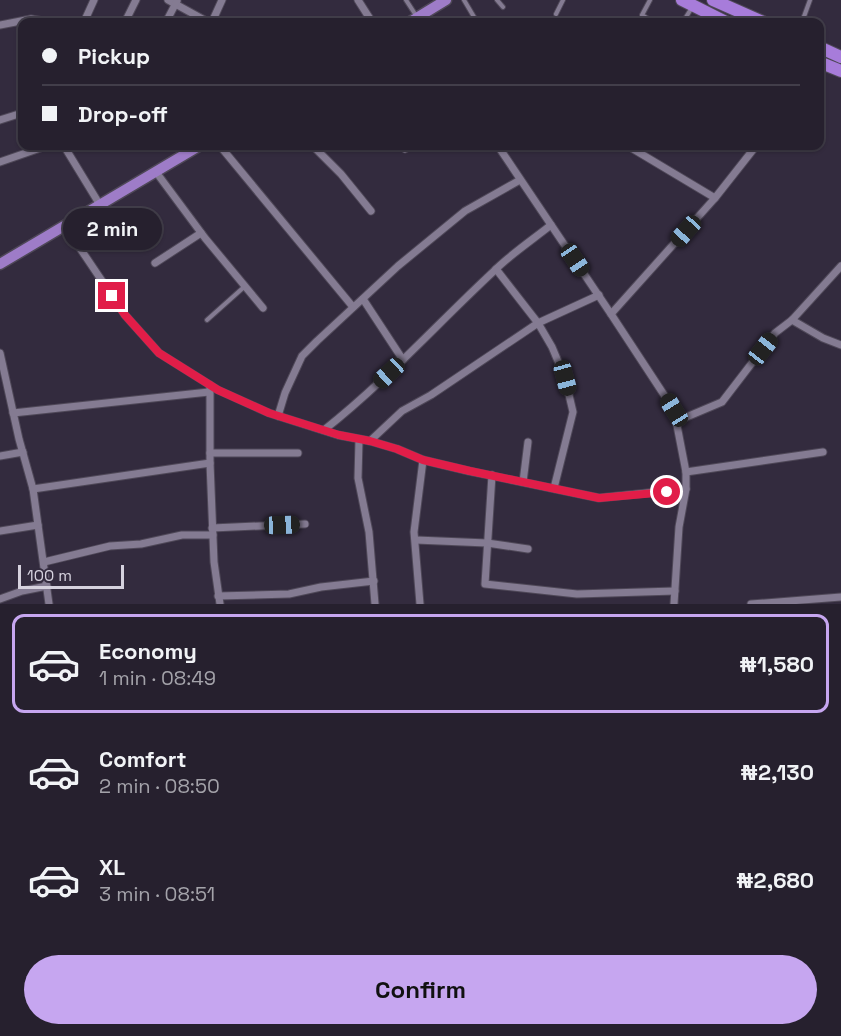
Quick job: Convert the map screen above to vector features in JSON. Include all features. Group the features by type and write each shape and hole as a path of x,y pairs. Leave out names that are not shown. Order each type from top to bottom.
{"highway":[{"path":"713,0 754,18"},
{"path":"688,3 718,18"},
{"path":"824,49 841,57"},
{"path":"824,64 841,71"}],"main road":[{"path":"420,18 446,0"},
{"path":"0,264 189,150"}],"street":[{"path":"86,18 94,0"},
{"path":"127,18 136,0"},
{"path":"212,18 222,0"},
{"path":"358,0 369,18"},
{"path":"167,18 173,1 203,18"},
{"path":"0,25 18,22"},
{"path":"0,120 18,114"},
{"path":"0,162 34,150"},
{"path":"66,150 100,205"},
{"path":"223,150 353,307"},
{"path":"317,150 341,174 371,211"},
{"path":"501,150 599,295 669,403 677,421 686,472 686,489 679,527 674,604"},
{"path":"635,150 715,198"},
{"path":"611,314 715,198 753,150"},
{"path":"156,172 201,233 263,308"},
{"path":"278,416 285,393 302,356 353,307 465,210 520,180"},
{"path":"66,225 125,315 145,338 159,353 210,388 278,416 359,440 370,441 423,460 470,471 604,499 686,489"},
{"path":"324,430 403,360 496,269 551,225"},
{"path":"154,263 201,233"},
{"path":"677,421 722,402 775,333 792,320 841,266"},
{"path":"496,269 538,323 552,347 565,378 572,404 573,412 554,488"},
{"path":"370,441 402,411 431,395 538,323 599,295"},
{"path":"363,299 403,360"},
{"path":"792,320 823,338 841,345"},
{"path":"0,353 33,489 49,604"},
{"path":"14,413 210,388"},
{"path":"210,388 212,531 219,600 289,594 321,587 374,581"},
{"path":"359,440 358,478 369,531 375,604"},
{"path":"523,482 528,442"},
{"path":"0,456 23,452"},
{"path":"686,472 823,452"},
{"path":"210,453 298,453"},
{"path":"420,604 414,532 423,460"},
{"path":"33,489 210,463"},
{"path":"492,475 486,584 577,594 675,591"},
{"path":"0,531 38,525"},
{"path":"44,562 110,546 141,544 182,535 305,525"},
{"path":"416,540 487,543 528,549"},
{"path":"0,599 22,591 47,586"},
{"path":"751,604 841,597"}],"lane":[{"path":"406,0 415,18"},
{"path":"464,0 475,18"},
{"path":"497,0 503,8"},
{"path":"556,14 563,0"},
{"path":"647,18 642,15 650,0"},
{"path":"803,18 810,0"},
{"path":"684,18 688,3"},
{"path":"207,320 245,286"}],"route":[{"path":"112,296 125,315 159,353 218,390 269,413 339,435 397,449 423,460 604,499 667,492"}]}
